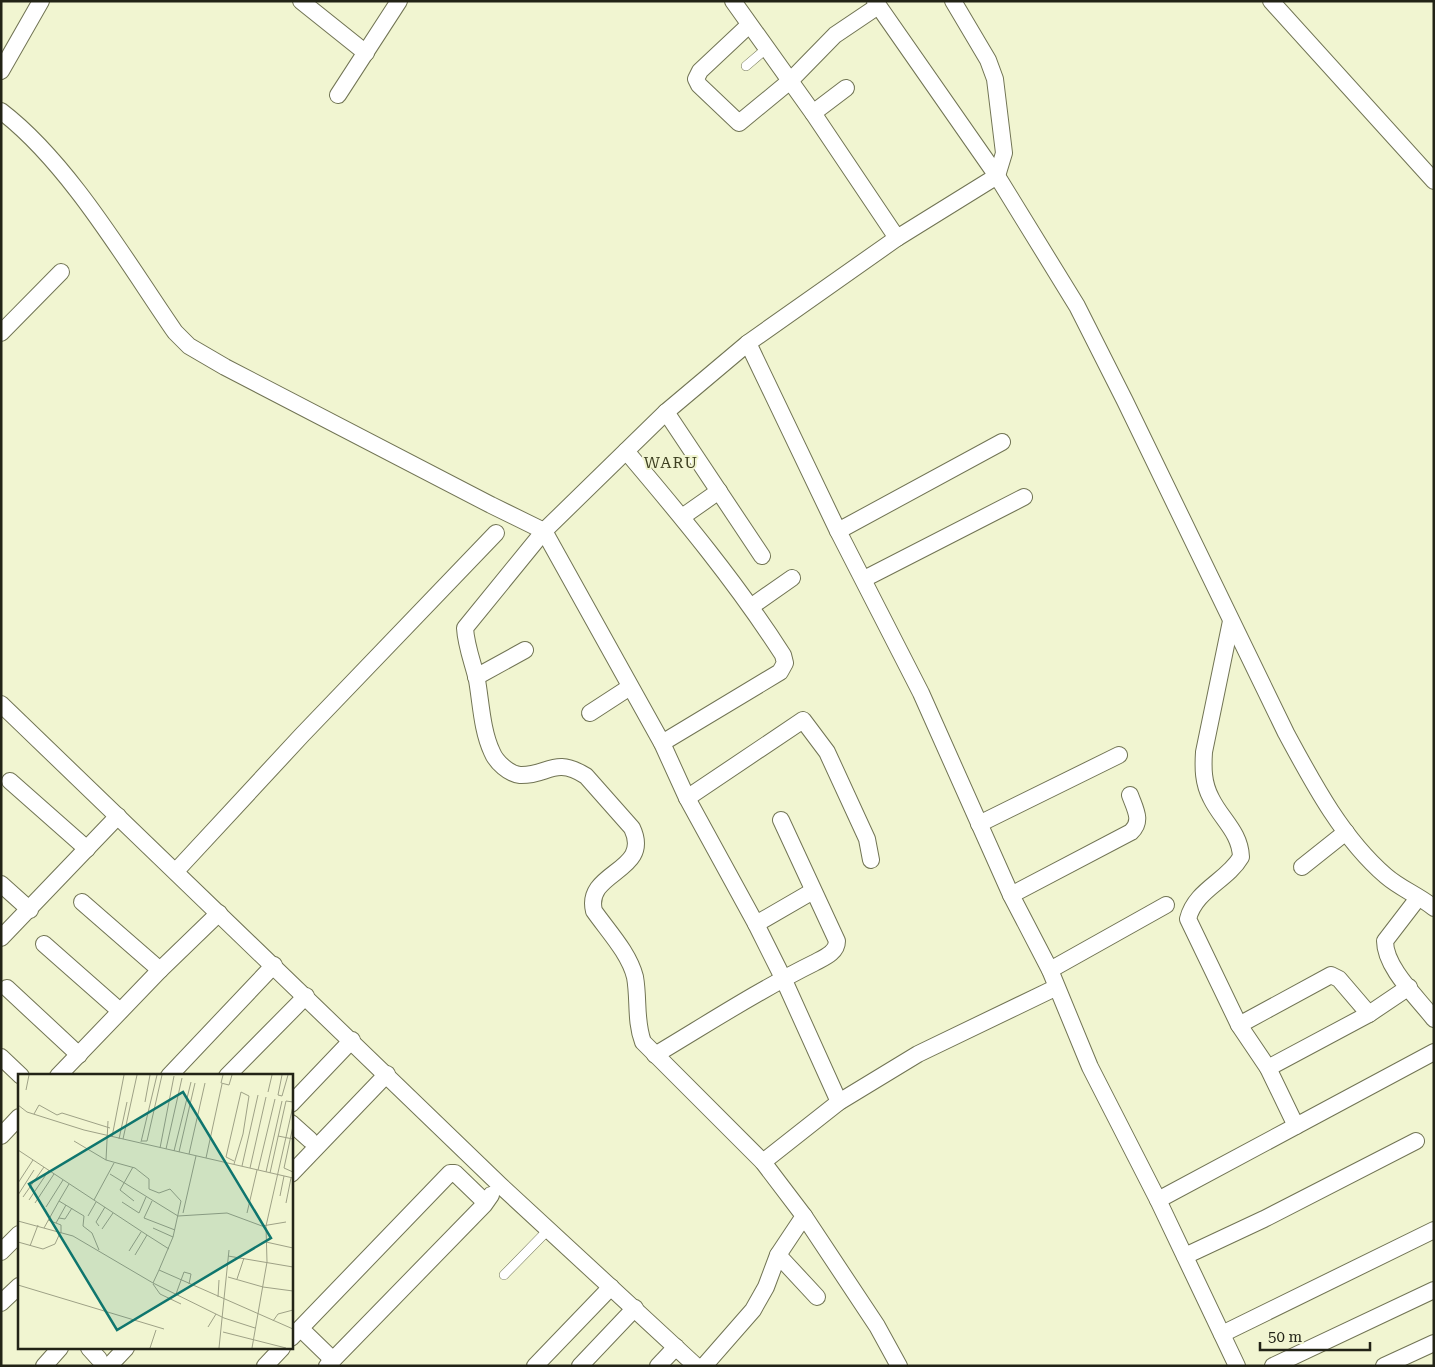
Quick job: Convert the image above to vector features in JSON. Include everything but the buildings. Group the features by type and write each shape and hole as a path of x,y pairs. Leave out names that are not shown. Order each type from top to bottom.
{"street":[{"path":"1,71 41,1"},
{"path":"301,1 366,53"},
{"path":"338,95 400,1"},
{"path":"733,1 813,113 897,238"},
{"path":"899,1366 877,1326 804,1216 763,1162 643,1042 640,1033 637,991 631,964 594,911 592,905 596,890 635,852 636,841 632,828 586,776 577,770 568,767 557,767 522,775 508,770 492,754 476,677 468,652 466,624 544,531 666,412 740,350 841,277 897,238 997,176 1004,153 995,78 988,60 953,1"},
{"path":"1271,1 1434,181"},
{"path":"749,24 700,71 696,79 698,85 739,123 790,81 830,40 876,4 997,176 1077,306 1125,400 1286,733 1311,780 1346,832 1387,877 1429,902 1386,941 1385,950 1392,966 1434,1019"},
{"path":"813,113 846,88"},
{"path":"1,111 26,133 62,173 103,228 175,332 189,346 225,368 544,531 662,743 687,798 756,924 783,978 839,1102"},
{"path":"1,333 61,272"},
{"path":"740,350 864,579 921,693 1011,895 1050,970 1090,1067 1158,1200 1237,1366"},
{"path":"666,412 762,556"},
{"path":"838,531 1002,442"},
{"path":"626,451 682,517 752,606 783,655 785,663 782,670 662,743"},
{"path":"682,517 719,491"},
{"path":"864,579 1024,497"},
{"path":"176,871 496,533"},
{"path":"752,606 792,578"},
{"path":"1231,621 1204,752 1203,771 1206,788 1211,800 1238,838 1241,857 1228,874 1198,898 1190,910 1188,919 1239,1025 1268,1068 1296,1126"},
{"path":"476,677 525,650"},
{"path":"590,713 630,687"},
{"path":"1,704 352,1040 500,1185 696,1366"},
{"path":"687,798 803,720 826,752 861,826 871,860"},
{"path":"980,824 1119,754"},
{"path":"10,782 87,849"},
{"path":"1011,895 1130,832 1136,827 1138,817 1130,795"},
{"path":"1,938 30,910 118,816"},
{"path":"655,1056 783,978 828,956 838,944 781,820"},
{"path":"1302,867 1346,832"},
{"path":"1,884 30,910"},
{"path":"756,924 813,891"},
{"path":"82,902 160,970"},
{"path":"1050,970 1166,905"},
{"path":"60,1074 219,912"},
{"path":"44,944 120,1011"},
{"path":"171,1074 274,965"},
{"path":"1239,1025 1331,975 1339,979 1369,1014"},
{"path":"1268,1068 1369,1014 1409,987"},
{"path":"7,988 79,1055"},
{"path":"763,1162 839,1102 918,1054 1056,988"},
{"path":"229,1074 306,996"},
{"path":"292,1103 352,1040"},
{"path":"1158,1200 1434,1052"},
{"path":"1,1057 19,1074"},
{"path":"292,1173 387,1074"},
{"path":"1,1136 18,1118"},
{"path":"292,1124 310,1140"},
{"path":"1185,1256 1264,1219 1416,1141"},
{"path":"485,1202 455,1173 450,1173 296,1334 330,1363 484,1205 500,1185"},
{"path":"704,1366 753,1310 766,1287 778,1255 804,1216"},
{"path":"1222,1334 1434,1230"},
{"path":"1,1252 18,1235"},
{"path":"778,1255 817,1297"},
{"path":"1,1303 18,1287"},
{"path":"535,1366 611,1287"},
{"path":"1273,1366 1434,1290"},
{"path":"580,1366 635,1308"},
{"path":"1384,1366 1434,1343"},
{"path":"658,1366 676,1347"},
{"path":"44,1366 58,1350"},
{"path":"99,1358 121,1350"},
{"path":"265,1366 280,1350"}],"lane":[{"path":"746,66 767,48"},
{"path":"504,1275 548,1230"}],"district":[{"name":"WARU","path":"671,462"}]}
